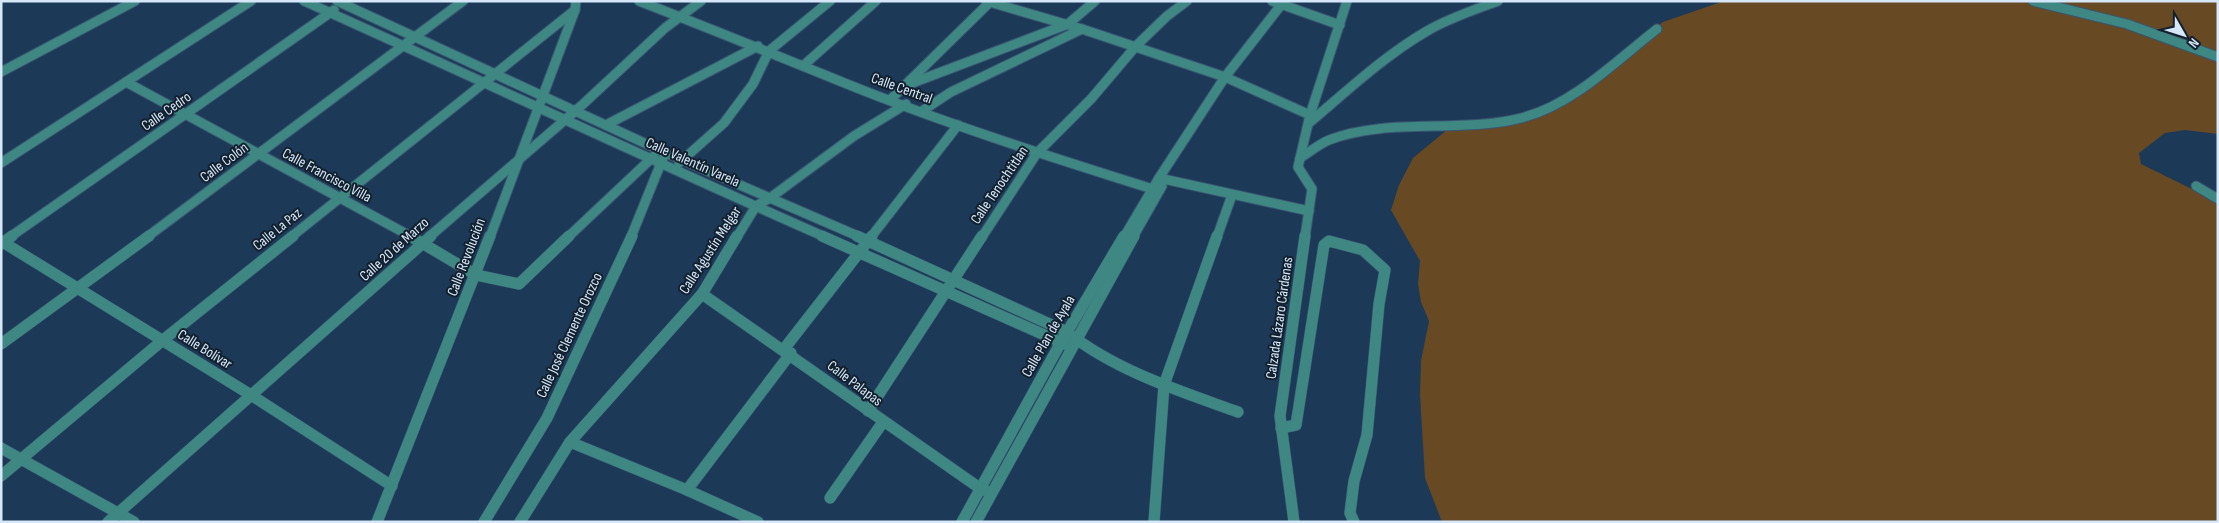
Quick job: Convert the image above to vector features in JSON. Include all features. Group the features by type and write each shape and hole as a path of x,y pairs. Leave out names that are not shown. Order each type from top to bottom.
{"street":[{"path":"1,72 135,1"},
{"path":"1,163 251,1"},
{"name":"Calle Valentín Varela","path":"304,1 329,14 538,106 655,162 860,252 1060,344"},
{"name":"Calle Colón","path":"1,344 80,288 463,1"},
{"name":"Calle Central","path":"639,1 758,46 847,84 906,104 958,125 1037,153 1155,190"},
{"name":"Calle 20 de Marzo","path":"108,522 519,158 566,119 679,15 701,1"},
{"path":"673,169 724,123 753,84 769,51 830,1"},
{"path":"804,65 876,1"},
{"path":"907,85 1068,24 1095,1"},
{"name":"Calle Tenochtitlan","path":"868,411 1037,153 1092,98 1136,46 1167,16 1186,1"},
{"path":"1272,1 1340,25"},
{"path":"1300,158 1310,119 1347,1"},
{"path":"1310,119 1383,61 1421,34 1462,14 1498,1"},
{"path":"2033,1 2122,21 2170,36 2218,56"},
{"name":"Calle Valentín Varela","path":"342,2 663,152 868,241 1071,339"},
{"name":"Calle Cedro","path":"2,242 329,14 342,2"},
{"path":"891,99 989,2 1068,24 1225,78 1310,119"},
{"name":"Calle Plan de Ayala","path":"962,522 986,491 1162,179 1166,168 1225,78 1281,4"},
{"name":"Calle La Paz","path":"1,476 163,340 494,74 575,6"},
{"name":"Calle Revolución","path":"377,522 476,275 575,6"},
{"path":"922,111 951,92 1082,29"},
{"path":"1300,158 1332,139 1386,130 1437,128 1526,116 1562,102 1657,29"},
{"path":"606,125 758,46"},
{"name":"Calle Francisco Villa","path":"126,82 423,243 476,275 519,284 655,162"},
{"name":"Calle Agustín Melgar","path":"520,522 570,442 702,294 756,206 770,198 854,136 906,104"},
{"path":"688,490 868,241 958,125"},
{"name":"Calle José Clemente Orozco","path":"484,522 547,418 636,227 655,162 663,152"},
{"name":"Calzada Lázaro Cárdenas","path":"1294,522 1280,416 1312,189 1298,167 1300,158"},
{"path":"1162,179 1309,211"},
{"path":"2218,189 2196,186 2218,199"},
{"path":"1154,522 1164,385 1232,195"},
{"path":"1281,428 1296,425 1324,245 1329,241 1363,250 1385,270 1379,304 1367,435 1354,480 1350,513 1354,522"},
{"name":"Calle Bolívar","path":"2,242 80,288 392,486"},
{"name":"Calle Palapas","path":"702,294 787,351 883,422 986,491"},
{"path":"1071,339 1164,385 1238,412"},
{"name":"Calle Plan de Ayala","path":"976,522 986,491 1060,344 1071,339"},
{"path":"830,498 883,422"},
{"path":"570,442 688,490 749,520"},
{"path":"1,448 134,522"}],"shaded area":[{"path":"1724,1 2218,1 2218,134 2185,130 2165,133 2139,153 2141,164 2200,193 2218,205 2218,522 1442,522 1425,478 1420,395 1421,361 1429,321 1421,302 1418,284 1420,261 1391,210 1399,185 1413,158 1453,125 1536,112 1587,79 1663,22"}]}
